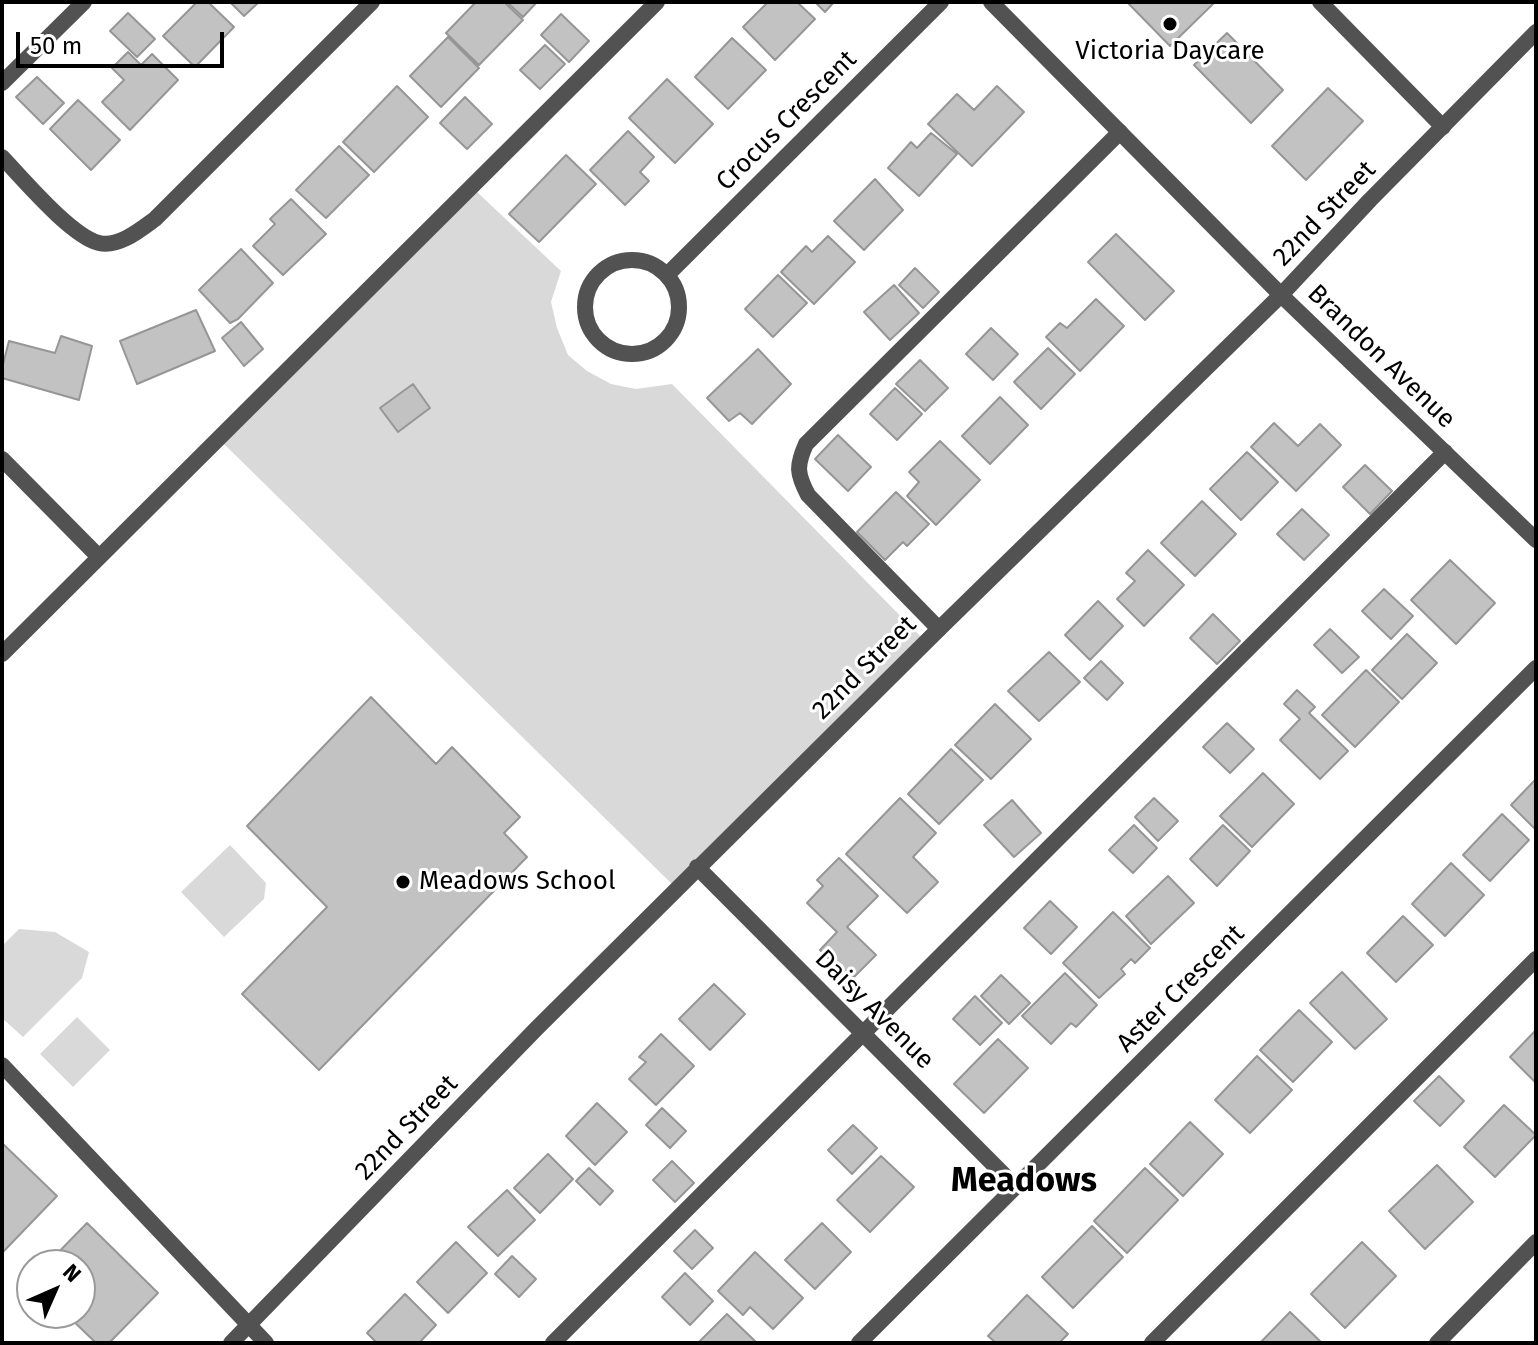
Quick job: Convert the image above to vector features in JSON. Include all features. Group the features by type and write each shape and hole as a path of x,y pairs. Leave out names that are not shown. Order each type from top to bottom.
{"street":[{"path":"2,83 84,2"},
{"path":"2,157 73,229 101,244 128,239 155,219 372,2"},
{"path":"2,654 657,2"},
{"name":"Crocus Crescent","path":"667,275 941,2"},
{"name":"Brandon Avenue","path":"991,2 1281,295 1536,540"},
{"path":"1320,2 1443,127"},
{"name":"22nd Street","path":"231,1343 697,867 1281,295 1536,32"},
{"path":"939,629 808,495 799,478 799,460 806,444 1120,132"},
{"path":"642,260 667,275 676,289 680,304 678,321 670,336 658,347 643,353 627,354 611,349 598,340 589,326 585,311 591,283 600,272 613,263 642,260"},
{"path":"553,1343 1445,452"},
{"path":"2,459 99,557"},
{"name":"Aster Crescent","path":"859,1343 1536,668"},
{"name":"Daisy Avenue","path":"697,867 1016,1187"},
{"path":"1152,1343 1536,959"},
{"path":"2,1065 266,1343"},
{"path":"1437,1343 1536,1242"}],"shaded area":[{"path":"477,192 561,271 551,302 568,355 587,371 611,384 636,389 672,384 925,641 677,889 224,444"},
{"path":"230,845 266,883 264,899 224,937 181,892"},
{"path":"19,929 55,932 89,952 82,978 23,1037 2,1018 2,946"},
{"path":"77,1017 110,1050 73,1087 40,1054"}],"building":[{"path":"197,2 208,2 234,27 195,67 163,36"},
{"path":"230,2 259,2 244,16"},
{"path":"476,2 504,2 523,20 479,65 446,33"},
{"path":"507,2 537,2 523,17"},
{"path":"768,2 797,2 815,19 775,60 743,27"},
{"path":"815,2 834,2 825,12"},
{"name":"Victoria Daycare","path":"1127,2 1215,2 1170,46"},
{"path":"128,13 155,39 137,57 110,31"},
{"path":"561,14 589,41 569,62 541,35"},
{"path":"1227,33 1283,90 1251,123 1194,65"},
{"path":"448,37 479,68 441,107 410,76"},
{"path":"732,38 766,70 728,109 695,77"},
{"path":"545,45 565,64 540,89 520,70"},
{"path":"128,52 141,65 152,54 178,80 130,130 102,102 124,80 112,68"},
{"path":"37,77 64,103 43,124 16,97"},
{"path":"667,79 713,124 675,163 629,118"},
{"path":"397,86 428,117 374,172 343,142"},
{"path":"997,86 1024,112 972,166 928,124 957,94 974,110"},
{"path":"1328,88 1363,121 1306,180 1272,146"},
{"path":"465,97 492,124 467,149 440,123"},
{"path":"78,100 120,140 91,170 50,129"},
{"path":"628,131 654,157 640,172 649,181 625,205 590,170"},
{"path":"931,133 957,154 919,196 888,168 911,142 917,148"},
{"path":"339,146 369,175 326,218 296,190"},
{"path":"566,155 596,184 539,242 509,214"},
{"path":"875,179 903,210 864,250 834,221"},
{"path":"291,199 326,234 283,275 253,246 275,224 270,219"},
{"path":"1116,234 1174,291 1145,320 1088,262"},
{"path":"828,236 855,262 814,304 781,272 806,246 812,252"},
{"path":"241,249 273,283 238,319 230,323 199,290"},
{"path":"915,268 939,292 923,308 899,285"},
{"path":"778,275 807,303 773,337 745,309"},
{"path":"894,285 919,313 890,340 864,312"},
{"path":"1096,299 1124,326 1080,371 1046,337 1060,323 1067,328"},
{"path":"196,310 215,351 137,384 120,341"},
{"path":"241,322 263,349 244,366 222,338"},
{"path":"991,328 1018,354 993,380 966,354"},
{"path":"61,336 92,346 79,400 2,378 9,341 55,353"},
{"path":"1048,348 1075,374 1041,409 1014,382"},
{"path":"758,349 791,384 752,424 740,413 729,421 707,398"},
{"path":"920,360 948,388 925,411 896,384"},
{"path":"413,384 430,408 398,432 380,408"},
{"path":"895,388 922,414 897,440 870,414"},
{"path":"1000,397 1028,425 990,464 962,436"},
{"path":"1274,423 1298,446 1320,424 1341,445 1296,491 1251,447"},
{"path":"838,435 871,467 848,491 815,459"},
{"path":"940,441 980,480 936,525 907,496 919,482 909,472"},
{"path":"1247,452 1278,482 1241,520 1210,489"},
{"path":"1365,465 1392,491 1370,514 1343,487"},
{"path":"896,492 929,524 907,546 903,542 885,560 857,532"},
{"path":"1202,501 1236,534 1195,576 1161,543"},
{"path":"1302,509 1329,535 1304,560 1277,534"},
{"path":"1148,550 1184,585 1144,626 1117,599 1135,581 1126,573"},
{"path":"1450,560 1495,603 1456,644 1411,600"},
{"path":"1384,589 1413,616 1391,639 1362,611"},
{"path":"1098,601 1123,626 1090,660 1065,635"},
{"path":"1213,614 1240,641 1217,664 1190,638"},
{"path":"1330,629 1359,657 1342,673 1314,645"},
{"path":"1407,634 1437,663 1402,699 1372,670"},
{"path":"1049,652 1080,682 1039,721 1008,691"},
{"path":"1101,661 1123,683 1107,700 1084,678"},
{"path":"1366,670 1399,702 1355,747 1322,715"},
{"path":"1297,690 1315,707 1309,713 1348,751 1320,779 1280,740 1300,719 1284,704"},
{"name":"Meadows School","path":"371,697 436,764 452,747 520,817 504,833 527,857 319,1070 242,994 327,907 247,826"},
{"path":"995,704 1031,739 991,779 955,745"},
{"path":"1227,723 1254,749 1230,773 1203,747"},
{"path":"951,749 983,780 939,824 908,794"},
{"path":"1263,773 1294,804 1252,847 1220,816"},
{"path":"1536,779 1536,830 1511,805"},
{"path":"900,798 936,833 913,857 938,882 907,913 846,854"},
{"path":"1154,798 1178,821 1158,841 1135,817"},
{"path":"1012,800 1041,833 1014,857 984,825"},
{"path":"1502,814 1529,840 1490,881 1463,855"},
{"path":"1134,825 1157,848 1133,873 1109,850"},
{"path":"1223,825 1250,851 1217,886 1190,859"},
{"path":"839,858 878,896 847,927 876,955 851,980 820,950 837,932 807,903 823,886 817,880"},
{"path":"1451,863 1484,895 1445,936 1412,904"},
{"path":"1168,876 1194,903 1151,944 1126,916"},
{"path":"1050,901 1077,927 1051,954 1024,928"},
{"path":"1113,912 1150,948 1135,963 1131,959 1121,969 1125,974 1099,998 1063,963"},
{"path":"1403,916 1433,945 1396,982 1367,953"},
{"path":"1342,972 1387,1019 1355,1049 1310,1003"},
{"path":"1065,973 1097,1005 1076,1027 1071,1023 1051,1044 1022,1016"},
{"path":"1001,975 1030,1003 1009,1024 981,996"},
{"path":"714,984 745,1014 710,1050 679,1019"},
{"path":"975,996 1002,1023 980,1045 953,1019"},
{"path":"1299,1010 1332,1042 1293,1082 1260,1050"},
{"path":"1536,1030 1536,1083 1510,1057"},
{"path":"661,1034 694,1066 656,1105 629,1079 646,1062 639,1057"},
{"path":"998,1039 1028,1068 984,1113 954,1084"},
{"path":"1257,1056 1292,1090 1250,1133 1215,1100"},
{"path":"1439,1076 1464,1101 1440,1126 1414,1101"},
{"path":"597,1103 627,1132 595,1165 566,1136"},
{"path":"1504,1105 1536,1135 1495,1177 1464,1147"},
{"path":"662,1108 686,1131 670,1148 646,1125"},
{"path":"1190,1122 1223,1154 1183,1196 1150,1164"},
{"path":"853,1125 877,1148 852,1174 828,1150"},
{"path":"2,1143 57,1196 2,1253"},
{"path":"548,1154 573,1179 540,1213 514,1188"},
{"path":"881,1156 914,1187 870,1232 837,1200"},
{"path":"672,1161 694,1183 675,1202 653,1180"},
{"path":"1437,1165 1473,1202 1425,1249 1389,1211"},
{"path":"589,1168 613,1191 600,1205 576,1181"},
{"path":"1145,1168 1178,1200 1127,1253 1094,1221"},
{"path":"507,1190 535,1220 498,1256 468,1227"},
{"path":"87,1223 158,1293 109,1343 96,1343 82,1329 96,1329 96,1249 62,1249"},
{"path":"822,1223 851,1252 815,1289 785,1260"},
{"path":"1092,1226 1123,1257 1073,1308 1042,1277"},
{"path":"695,1230 713,1248 692,1269 674,1251"},
{"path":"456,1242 487,1273 448,1313 417,1282"},
{"path":"1362,1242 1396,1276 1345,1328 1311,1294"},
{"path":"755,1252 803,1298 773,1329 750,1307 743,1315 718,1291"},
{"path":"512,1256 536,1279 519,1297 495,1274"},
{"path":"685,1273 713,1301 690,1325 662,1297"},
{"path":"405,1294 436,1325 419,1343 377,1343 367,1333"},
{"path":"1027,1295 1068,1334 1059,1343 996,1343 988,1336"},
{"path":"1290,1312 1322,1343 1260,1343"},
{"path":"727,1314 757,1343 698,1343"}],"place":[{"name":"Victoria Daycare","path":"1170,24"},
{"name":"Meadows School","path":"403,882"}],"district":[{"name":"Meadows","path":"1024,1182"}]}
